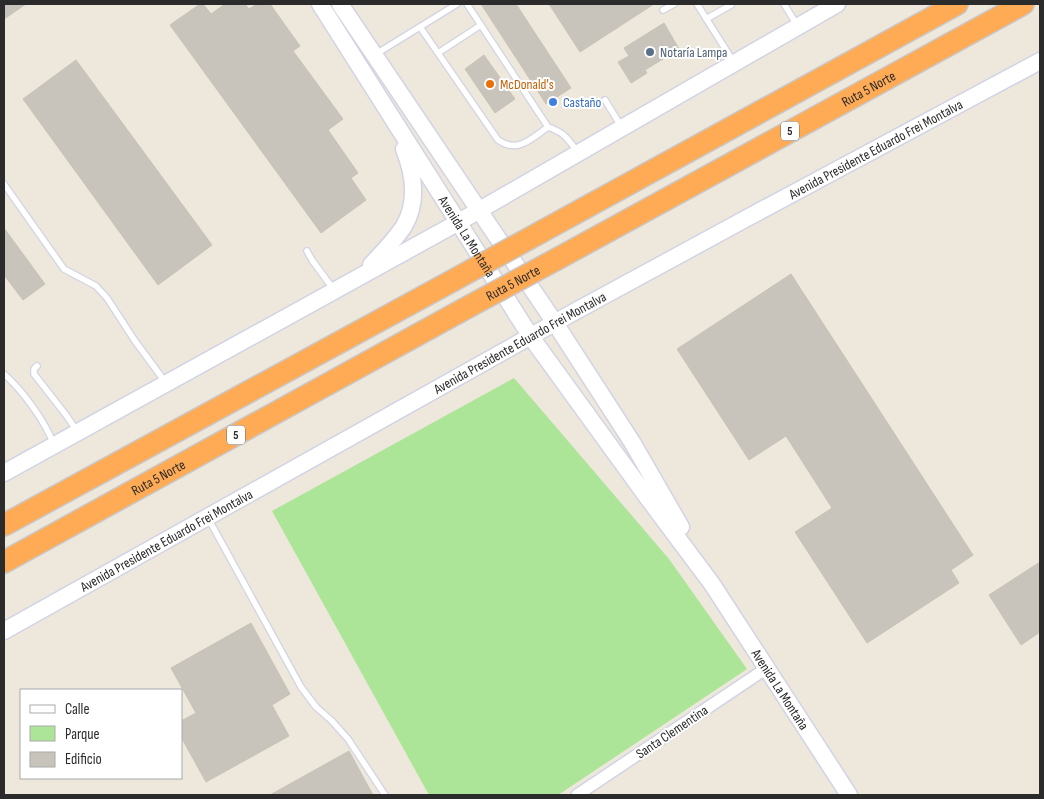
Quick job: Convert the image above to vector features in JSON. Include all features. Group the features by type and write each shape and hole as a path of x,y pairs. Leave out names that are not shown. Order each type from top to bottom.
{"highway":[{"name":"5","path":"4,525 957,4"},
{"name":"Ruta 5 Norte","path":"4,562 1022,4"}],"main road":[{"name":"Avenida La Montaña","path":"320,4 530,336 712,584 849,795"},
{"name":"Avenida La Montaña","path":"340,4 555,323 632,442 712,584"},
{"path":"4,473 479,210 837,4"},
{"name":"Avenida Presidente Eduardo Frei Montalva","path":"4,631 530,336 1040,61"},
{"path":"362,275 404,226 413,197 414,187 410,164 391,117"}],"street":[{"name":"Santa Clementina","path":"577,795 767,668"}],"lane":[{"path":"375,55 457,4"},
{"path":"467,4 548,127 565,135 578,153"},
{"path":"663,10 674,4"},
{"path":"697,4 734,63"},
{"path":"784,4 798,26"},
{"path":"706,19 731,5"},
{"path":"438,53 481,25"},
{"path":"420,27 498,140 504,144 520,146 548,127"},
{"path":"606,100 622,128"},
{"path":"4,184 64,269 96,286 107,298 166,384"},
{"path":"307,251 334,291"},
{"path":"36,366 34,374 78,432"},
{"path":"4,374 27,398 54,445"},
{"path":"207,516 301,687 316,707 348,739 385,795"}],"green space":[{"path":"514,378 669,559 747,669 558,795 429,795 272,511"}],"building":[{"path":"4,4 26,4 4,19"},
{"path":"200,4 203,4 211,14 225,4 245,4 249,9 257,4 270,4 300,46 293,51 343,119 328,130 358,173 351,178 366,200 321,233 170,25"},
{"path":"481,4 516,4 571,88 546,104"},
{"path":"549,4 654,4 580,52"},
{"name":"Notaría Lampa","path":"664,23 679,49 645,70 647,73 631,83 618,62 629,56 624,48"},
{"name":"McDonald's","path":"484,55 515,99 495,113 465,69"},
{"path":"76,60 212,245 158,285 23,99"},
{"path":"4,228 45,284 23,300 4,275"},
{"path":"791,274 973,555 951,570 959,583 867,643 795,532 832,508 786,436 749,460 677,349"},
{"path":"1040,562 1040,632 1021,645 989,595"},
{"path":"251,623 290,694 272,705 289,736 206,782 182,739 182,720 196,713 171,668"},
{"path":"349,751 373,795 270,795"}],"place":[{"name":"Notaría Lampa","path":"650,52"},
{"name":"McDonald's","path":"490,84"},
{"name":"Castaño","path":"553,102"}]}
